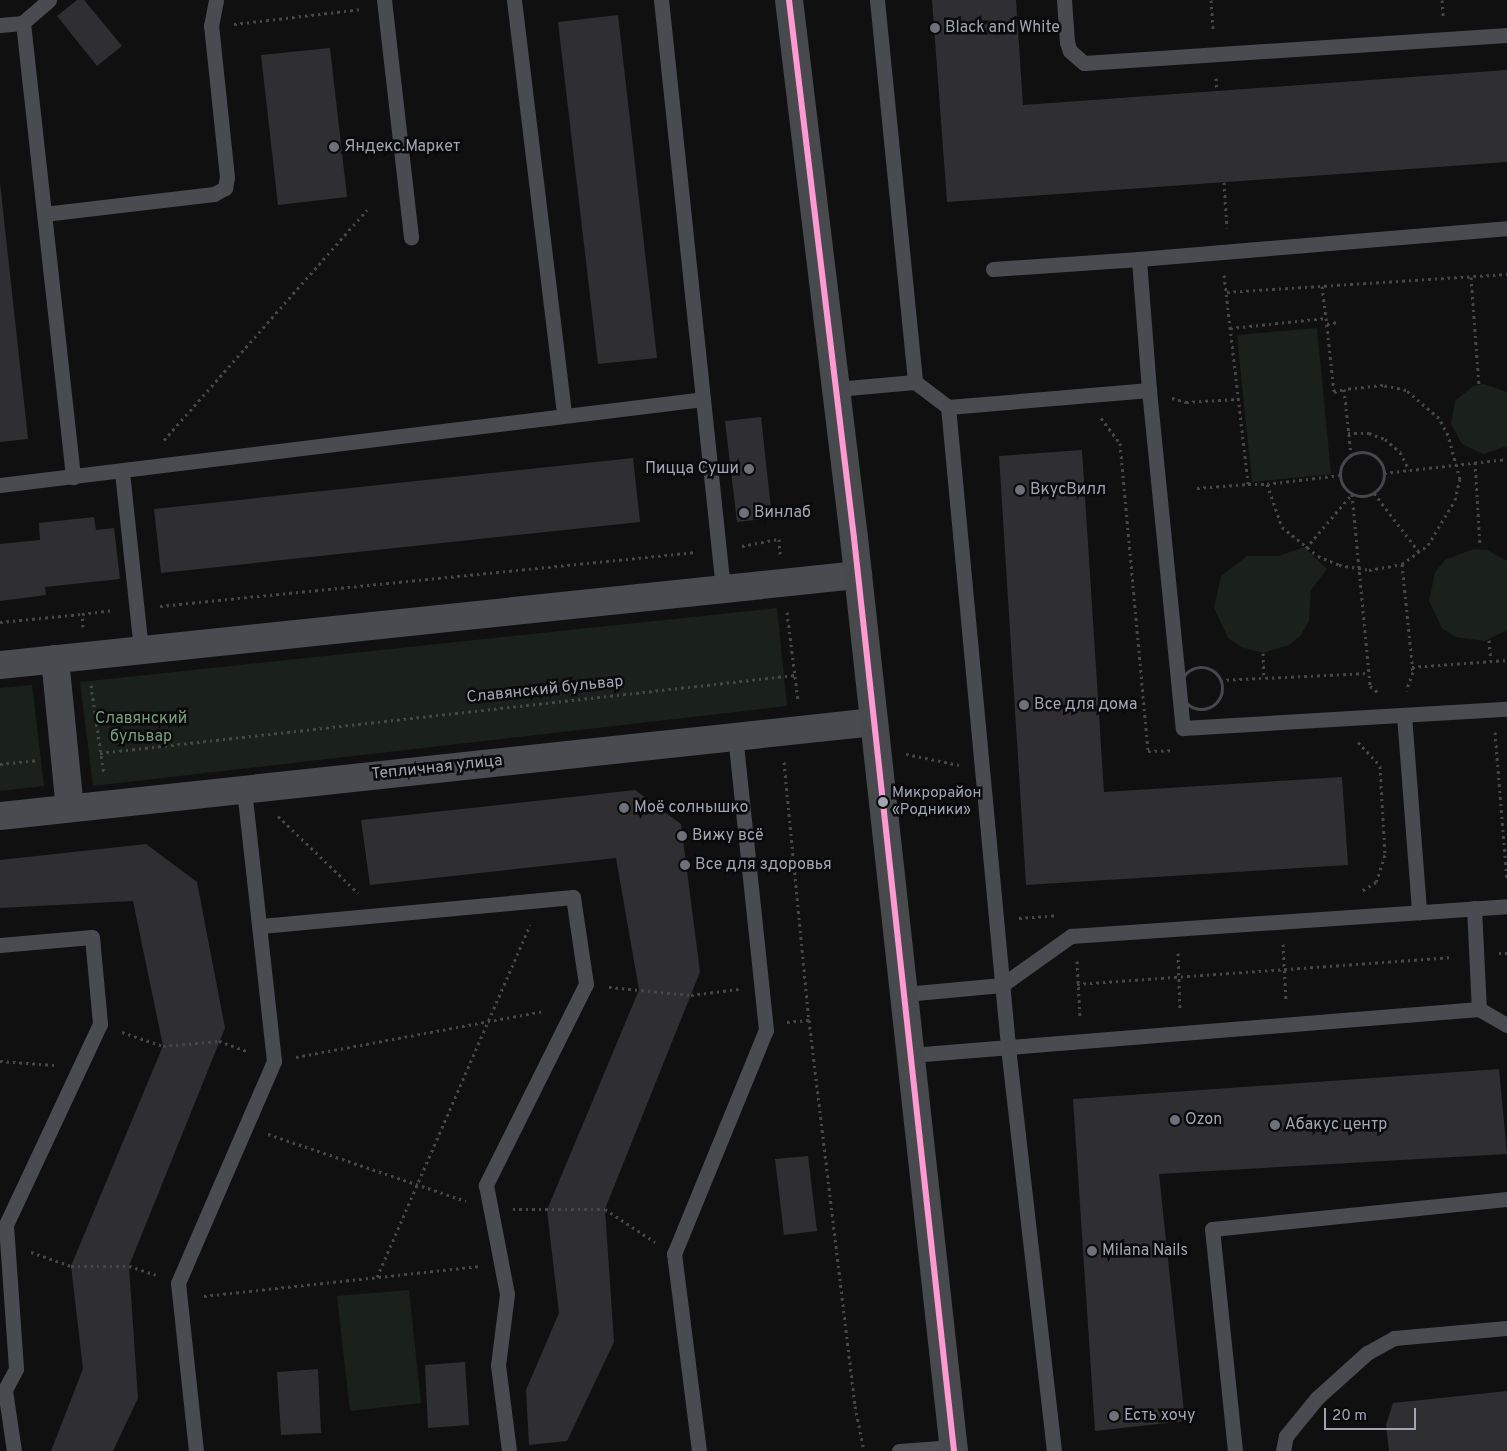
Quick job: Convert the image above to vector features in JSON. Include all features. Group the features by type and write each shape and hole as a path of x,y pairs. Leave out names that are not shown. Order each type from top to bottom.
{"main road":[{"path":"789,0 858,575 954,1449"}],"street":[{"path":"0,665 858,575"},
{"path":"54,659 70,808"},
{"name":"Тепличная улица","path":"0,816 802,730 875,735"}],"lane":[{"path":"0,25 23,23 49,0"},
{"path":"44,214 214,194 225,188 227,177 211,26 216,0"},
{"path":"514,0 564,415"},
{"path":"661,0 723,589"},
{"path":"877,0 915,382"},
{"path":"1064,0 1068,46 1084,63 1214,56 1507,35"},
{"path":"384,3 411,237"},
{"path":"23,23 73,477"},
{"path":"993,270 1507,228"},
{"path":"1139,259 1149,390 1183,728 1507,709"},
{"path":"836,389 915,382 948,407 1149,390"},
{"path":"0,485 122,472 143,464 703,399"},
{"path":"948,407 1008,1046 1054,1451"},
{"path":"122,472 141,650"},
{"path":"1404,715 1419,912"},
{"path":"698,1451 674,1254 766,1030 735,737"},
{"path":"196,1451 178,1283 274,1061 261,926 244,789"},
{"path":"261,926 573,897 586,984 486,1185 507,1294 498,1365 508,1451"},
{"path":"905,994 1002,985 1076,935 1507,906"},
{"path":"1474,908 1479,1009"},
{"path":"0,945 92,937 100,1024 6,1225 16,1369 5,1390 14,1451"},
{"path":"912,1055 1479,1009 1507,1025"},
{"path":"1235,1451 1212,1229 1507,1199"},
{"path":"1283,1451 1286,1436 1317,1398 1367,1353 1394,1338 1507,1328"},
{"path":"899,1451 954,1449"}],"path":[{"path":"1211,0 1214,56"},
{"path":"211,26 384,3"},
{"path":"1224,182 1227,292 1248,484"},
{"path":"143,464 367,210"},
{"path":"1227,292 1507,274"},
{"path":"1471,277 1479,385"},
{"path":"1267,484 1282,527 1306,548 1339,566 1359,568 1402,564 1419,552 1446,520 1455,500 1460,479 1456,463 1439,418 1422,401 1406,390 1382,385 1344,389 1334,392 1322,286"},
{"path":"1230,328 1326,318"},
{"path":"1327,324 1338,322"},
{"path":"1344,389 1350,455 1342,465 1340,475 1342,485 1352,494 1370,686 1389,696"},
{"path":"1149,390 1186,402 1238,399"},
{"path":"1348,433 1369,433 1385,439 1400,452 1409,470"},
{"path":"1350,455 1373,454 1384,473"},
{"path":"1384,473 1456,463 1507,459"},
{"path":"1475,462 1480,546"},
{"path":"1374,493 1384,473"},
{"path":"1197,488 1267,484 1340,475"},
{"path":"1374,493 1419,552"},
{"path":"1306,548 1352,494 1374,493"},
{"path":"719,550 779,539 802,730 784,759 809,1020 855,1406 864,1451"},
{"path":"1402,564 1412,667 1402,695"},
{"path":"0,622 82,614"},
{"path":"1489,640 1491,661"},
{"path":"1263,653 1264,678"},
{"path":"1412,667 1507,660"},
{"path":"1220,680 1369,673"},
{"name":"Славянский бульвар","path":"0,764 795,675"},
{"path":"1486,729 1501,727"},
{"path":"1494,728 1507,882 1498,885"},
{"path":"875,735 982,769"},
{"path":"784,759 793,758"},
{"path":"272,810 380,915"},
{"path":"377,1277 540,900"},
{"path":"1282,921 1287,1024"},
{"path":"1178,928 1181,1032"},
{"path":"1076,935 1077,984 1082,1040"},
{"path":"1077,984 1450,957"},
{"path":"586,984 691,995 762,986"},
{"path":"100,1024 163,1046 219,1041 274,1061 575,1006"},
{"path":"0,1061 80,1066"},
{"path":"246,1126 491,1209 605,1209 674,1254"},
{"path":"8,1244 71,1266 129,1266 178,1283"},
{"path":"180,1298 501,1264"}],"green space":[{"path":"1317,328 1331,474 1252,482 1237,335"},
{"path":"1484,384 1507,392 1507,446 1483,454 1462,444 1451,424 1455,401 1473,386"},
{"path":"1304,547 1327,569 1311,590 1309,621 1301,635 1289,645 1263,653 1241,647 1228,638 1214,608 1221,576 1247,556 1279,556"},
{"path":"1473,549 1487,550 1507,561 1507,630 1485,641 1455,637 1442,628 1429,601 1435,572 1445,560"},
{"name":"Славянский бульвар","path":"777,608 787,706 93,786 80,682"},
{"path":"32,685 44,786 0,791 0,688"},
{"path":"409,1290 421,1403 350,1411 337,1296"}],"building":[{"path":"77,0 84,0 122,46 97,66 57,16"},
{"path":"932,0 1016,0 1023,105 1507,70 1507,162 947,202"},
{"path":"618,15 657,358 598,364 558,22"},
{"path":"330,48 347,197 278,205 261,55"},
{"path":"0,183 28,439 0,442"},
{"name":"Пицца Суши","path":"761,417 772,518 737,522 725,421"},
{"path":"1082,450 1104,792 1342,777 1348,865 1026,885 999,456"},
{"path":"633,458 640,522 161,573 154,509"},
{"path":"94,517 96,530 114,528 120,579 45,587 46,595 0,601 0,544 40,540 39,523"},
{"path":"635,790 681,824 700,972 605,1209 614,1342 567,1441 529,1445 526,1390 559,1313 547,1210 639,990 616,858 370,885 361,820"},
{"path":"146,844 197,882 225,1028 129,1266 138,1398 113,1451 51,1451 83,1369 71,1266 163,1046 133,901 0,908 0,860"},
{"path":"1499,1069 1507,1154 1159,1174 1185,1421 1095,1431 1073,1099"},
{"path":"808,1156 817,1231 784,1235 775,1159"},
{"path":"465,1362 469,1425 428,1428 425,1365"},
{"path":"318,1369 321,1433 281,1435 277,1372"},
{"path":"1507,1391 1507,1451 1389,1451 1386,1425 1393,1403"}],"transit line":[{"path":"789,0 854,538 954,1451"}],"place":[{"name":"Black and White","path":"935,28"},
{"name":"Яндекс.Маркет","path":"334,147"},
{"name":"Пицца Суши","path":"749,469"},
{"name":"ВкусВилл","path":"1020,490"},
{"name":"Винлаб","path":"744,513"},
{"name":"Все для дома","path":"1024,705"},
{"name":"Микрорайон «Родники»","path":"883,802"},
{"name":"Моё солнышко","path":"624,808"},
{"name":"Вижу всё","path":"682,836"},
{"name":"Все для здоровья","path":"685,865"},
{"name":"Ozon","path":"1175,1120"},
{"name":"Абакус центр","path":"1275,1125"},
{"name":"Milana Nails","path":"1092,1251"},
{"name":"Есть хочу","path":"1114,1416"}]}
